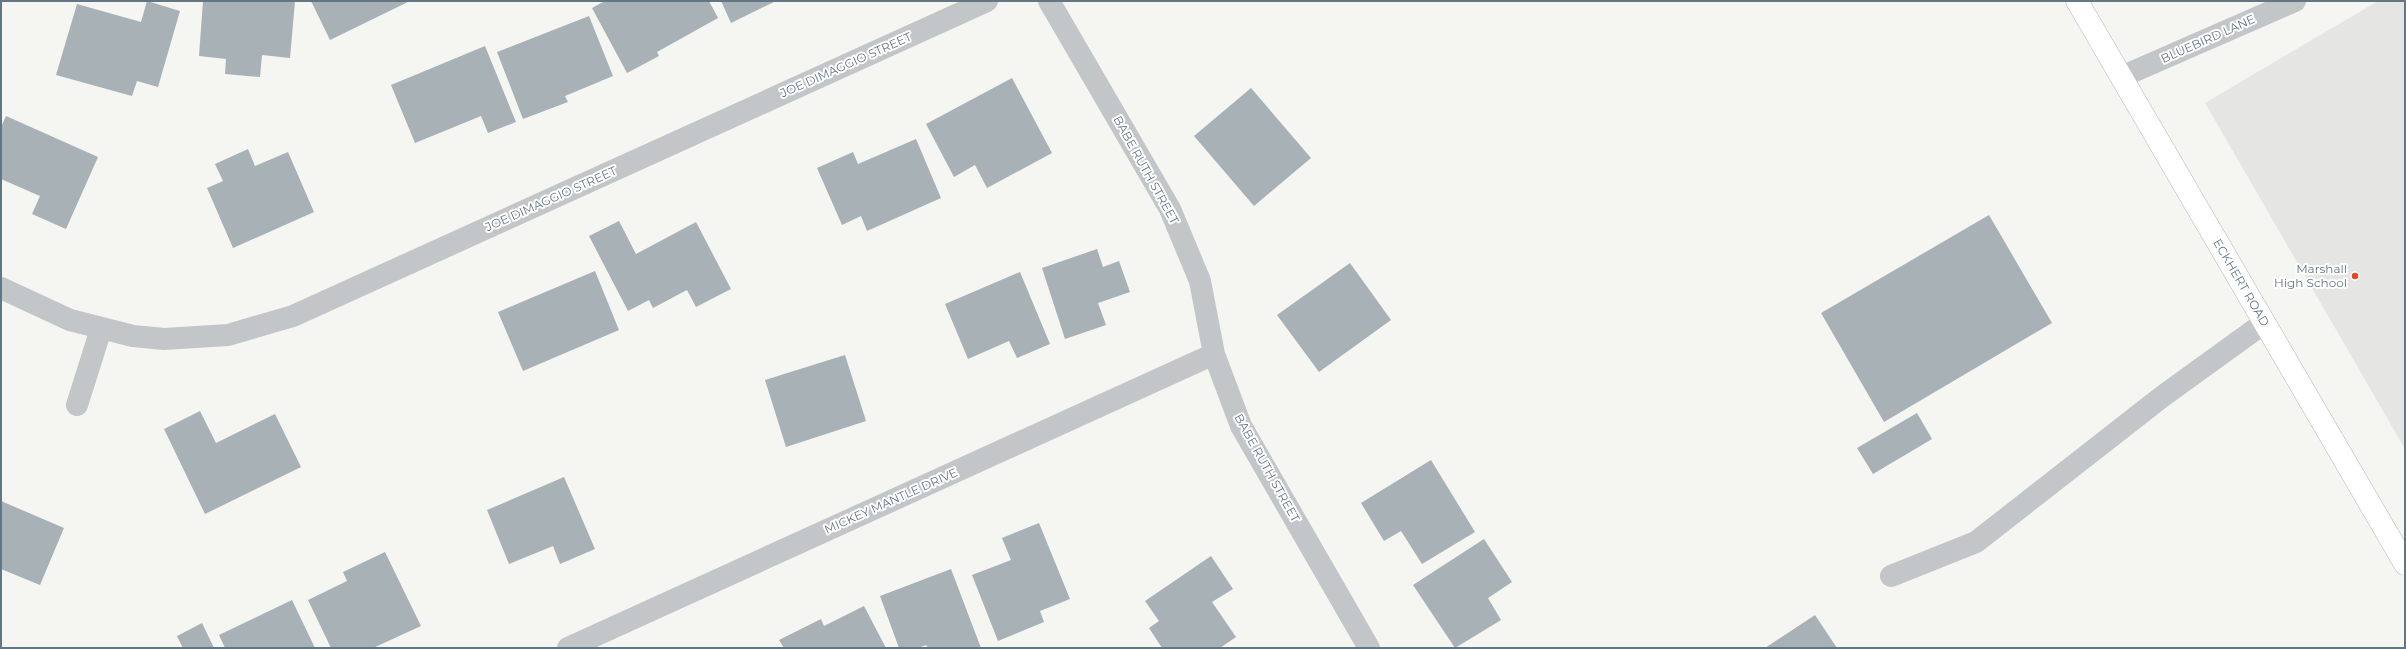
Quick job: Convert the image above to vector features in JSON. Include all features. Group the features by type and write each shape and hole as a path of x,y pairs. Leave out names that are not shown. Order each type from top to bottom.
{"main road":[{"name":"ECKHERT ROAD","path":"2076,1 2405,564"}],"street":[{"name":"JOE DIMAGGIO STREET","path":"1,288 70,320 133,336 164,339 221,335 293,316 987,1"},
{"name":"BABE RUTH STREET","path":"1049,1 1170,209 1200,281 1214,354 1241,426 1369,648"},
{"name":"BLUEBIRD LANE","path":"2121,77 2295,1"},
{"path":"1891,576 1976,542 2163,396 2264,323"},
{"path":"77,405 101,329"},
{"name":"MICKEY MANTLE DRIVE","path":"568,648 1214,354"}],"shaded area":[{"name":"Marshall High School","path":"2378,1 2405,1 2405,449 2205,103"}],"building":[{"path":"147,1 180,11 158,87 137,81 132,96 56,75 77,4 141,22"},
{"path":"203,1 295,1 290,58 262,55 260,77 225,74 226,59 199,56"},
{"path":"311,1 410,1 330,40"},
{"path":"605,1 709,1 718,18 657,52 659,56 627,73 592,8"},
{"path":"721,1 776,1 731,23"},
{"path":"589,16 613,76 565,96 568,102 523,119 497,52"},
{"path":"485,46 516,122 488,133 481,116 415,143 391,85"},
{"path":"1012,78 1052,153 987,188 975,165 954,177 926,124"},
{"path":"1251,88 1311,158 1254,206 1194,136"},
{"path":"6,116 98,157 66,229 32,214 40,196 1,179 1,127"},
{"path":"916,139 941,198 867,231 861,216 842,225 817,168 853,152 858,164"},
{"path":"248,149 255,166 288,152 314,212 233,248 207,188 223,181 215,164"},
{"path":"1989,215 2052,323 1884,422 1821,313"},
{"path":"619,221 636,254 696,222 731,289 696,307 687,290 653,308 649,300 628,311 589,236"},
{"path":"1097,249 1103,267 1119,261 1130,292 1098,303 1106,325 1065,339 1042,268"},
{"path":"1350,263 1391,320 1319,372 1277,315"},
{"path":"595,271 619,330 523,371 498,312"},
{"path":"1020,272 1050,344 1017,358 1009,341 968,359 945,304"},
{"path":"845,355 866,421 786,447 765,380"},
{"path":"200,411 216,443 275,414 301,467 205,514 164,429"},
{"path":"1917,413 1932,439 1873,474 1857,448"},
{"path":"1431,460 1475,532 1422,564 1401,531 1384,541 1361,503"},
{"path":"564,477 595,549 560,564 553,546 509,564 487,510"},
{"path":"1,501 64,528 40,585 1,569"},
{"path":"1039,523 1070,599 1040,611 1044,622 998,641 972,575 1011,560 1002,538"},
{"path":"1484,539 1512,582 1488,598 1501,620 1455,648 1413,585"},
{"path":"385,552 421,626 373,648 331,648 308,600 347,581 343,572"},
{"path":"1211,556 1233,589 1212,602 1236,637 1220,648 1162,648 1149,628 1159,621 1145,601"},
{"path":"951,569 981,648 928,648 926,645 918,648 899,648 880,596"},
{"path":"292,600 315,648 225,648 219,635"},
{"path":"864,606 886,648 784,648 779,640 821,619 824,626"},
{"path":"1815,615 1837,648 1765,648"},
{"path":"202,623 214,648 183,648 177,636"}],"place":[{"name":"Marshall High School","path":"2355,276"}]}
